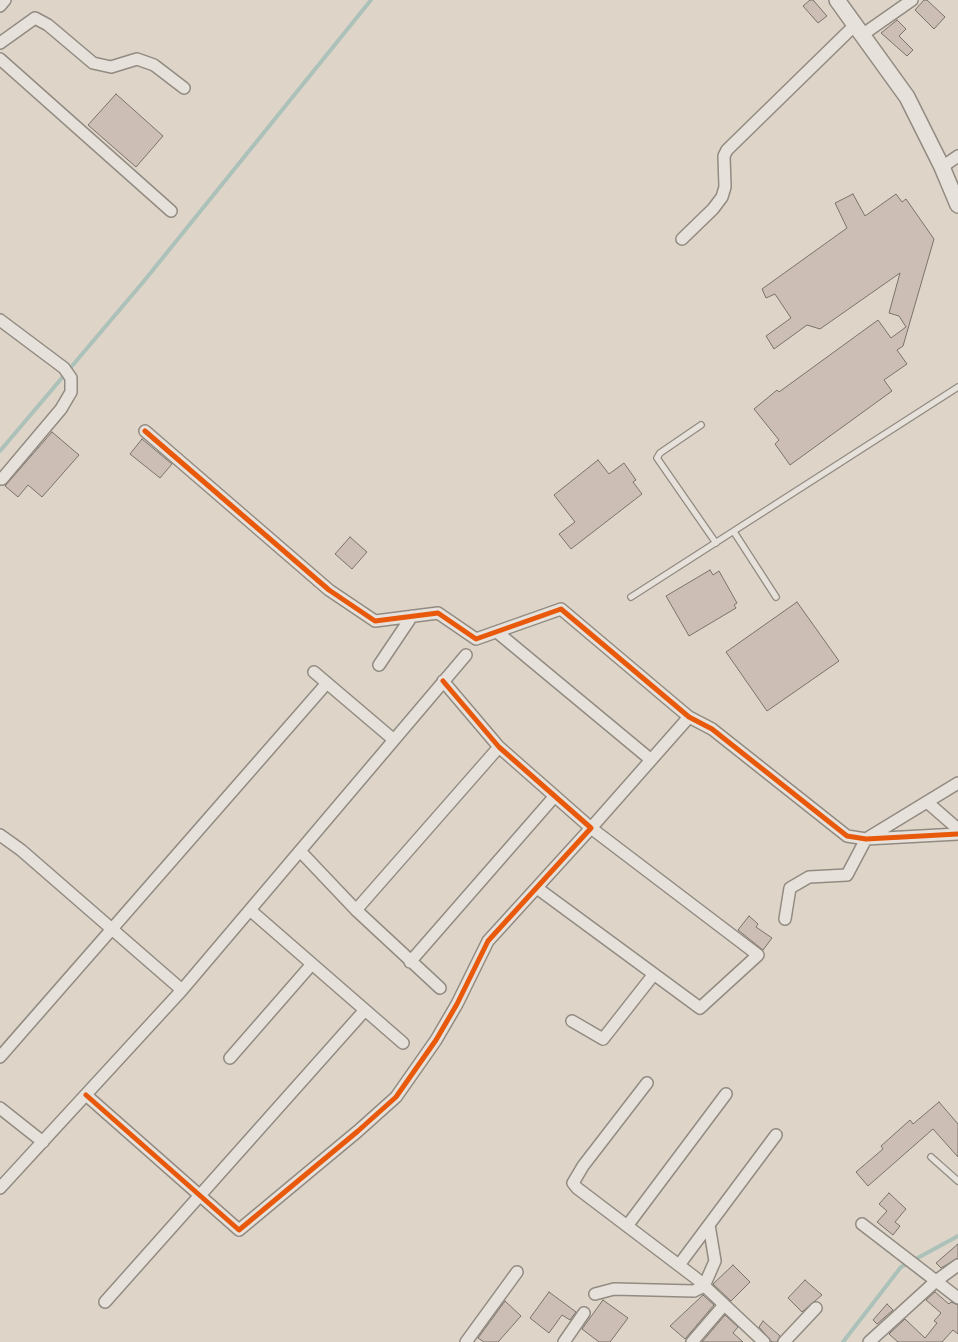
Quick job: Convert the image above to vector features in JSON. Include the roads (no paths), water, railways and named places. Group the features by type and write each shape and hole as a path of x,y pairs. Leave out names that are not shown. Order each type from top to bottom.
{"street":[{"path":"0,6 5,0"},
{"path":"837,0 907,98 942,167 958,205"},
{"path":"682,239 713,209 722,197 725,187 724,156 727,150 858,30 897,4 912,0"},
{"path":"0,42 35,18 48,25 93,63 111,67 137,59 154,65 184,88"},
{"path":"0,59 171,212"},
{"path":"942,167 958,156"},
{"path":"0,320 67,372 71,392 60,409 2,479"},
{"path":"145,430 329,590 374,621 438,612 476,640 561,609 689,717 712,729 846,836 866,839 958,834"},
{"path":"380,665 412,616"},
{"path":"497,632 650,759"},
{"path":"0,1188 182,990 466,655"},
{"path":"314,672 394,740"},
{"path":"444,681 498,747 554,797 591,828 758,955 700,1008 537,888"},
{"path":"0,1057 327,683"},
{"path":"86,1095 238,1230 358,1132 396,1097 436,1040 457,1004 488,941 689,717"},
{"path":"356,910 498,747"},
{"path":"785,919 790,888 809,877 847,875 866,839 958,782"},
{"path":"410,962 554,797"},
{"path":"927,802 958,829"},
{"path":"0,835 21,850 182,990"},
{"path":"300,851 356,910 440,988"},
{"path":"250,910 403,1043"},
{"path":"230,1058 312,964"},
{"path":"572,1021 603,1039 654,974"},
{"path":"105,1302 365,1010"},
{"path":"648,1083 583,1166 573,1183 577,1188 680,1265 764,1342"},
{"path":"627,1226 726,1094"},
{"path":"0,1108 43,1142"},
{"path":"680,1265 776,1135"},
{"path":"862,1224 958,1298"},
{"path":"595,1294 614,1289 694,1291 704,1286 715,1261 709,1225"},
{"path":"875,1340 936,1280 958,1266"},
{"path":"466,1342 517,1272"},
{"path":"692,1342 724,1305"},
{"path":"784,1342 816,1308"},
{"path":"564,1342 584,1313"}],"lane":[{"path":"631,597 958,387"},
{"path":"701,425 660,453 657,458 716,543"},
{"path":"734,532 776,597"},
{"path":"931,1157 958,1181"}],"waterway":[{"path":"0,451 144,281 371,0"},
{"path":"843,1342 901,1267 958,1236"}]}
